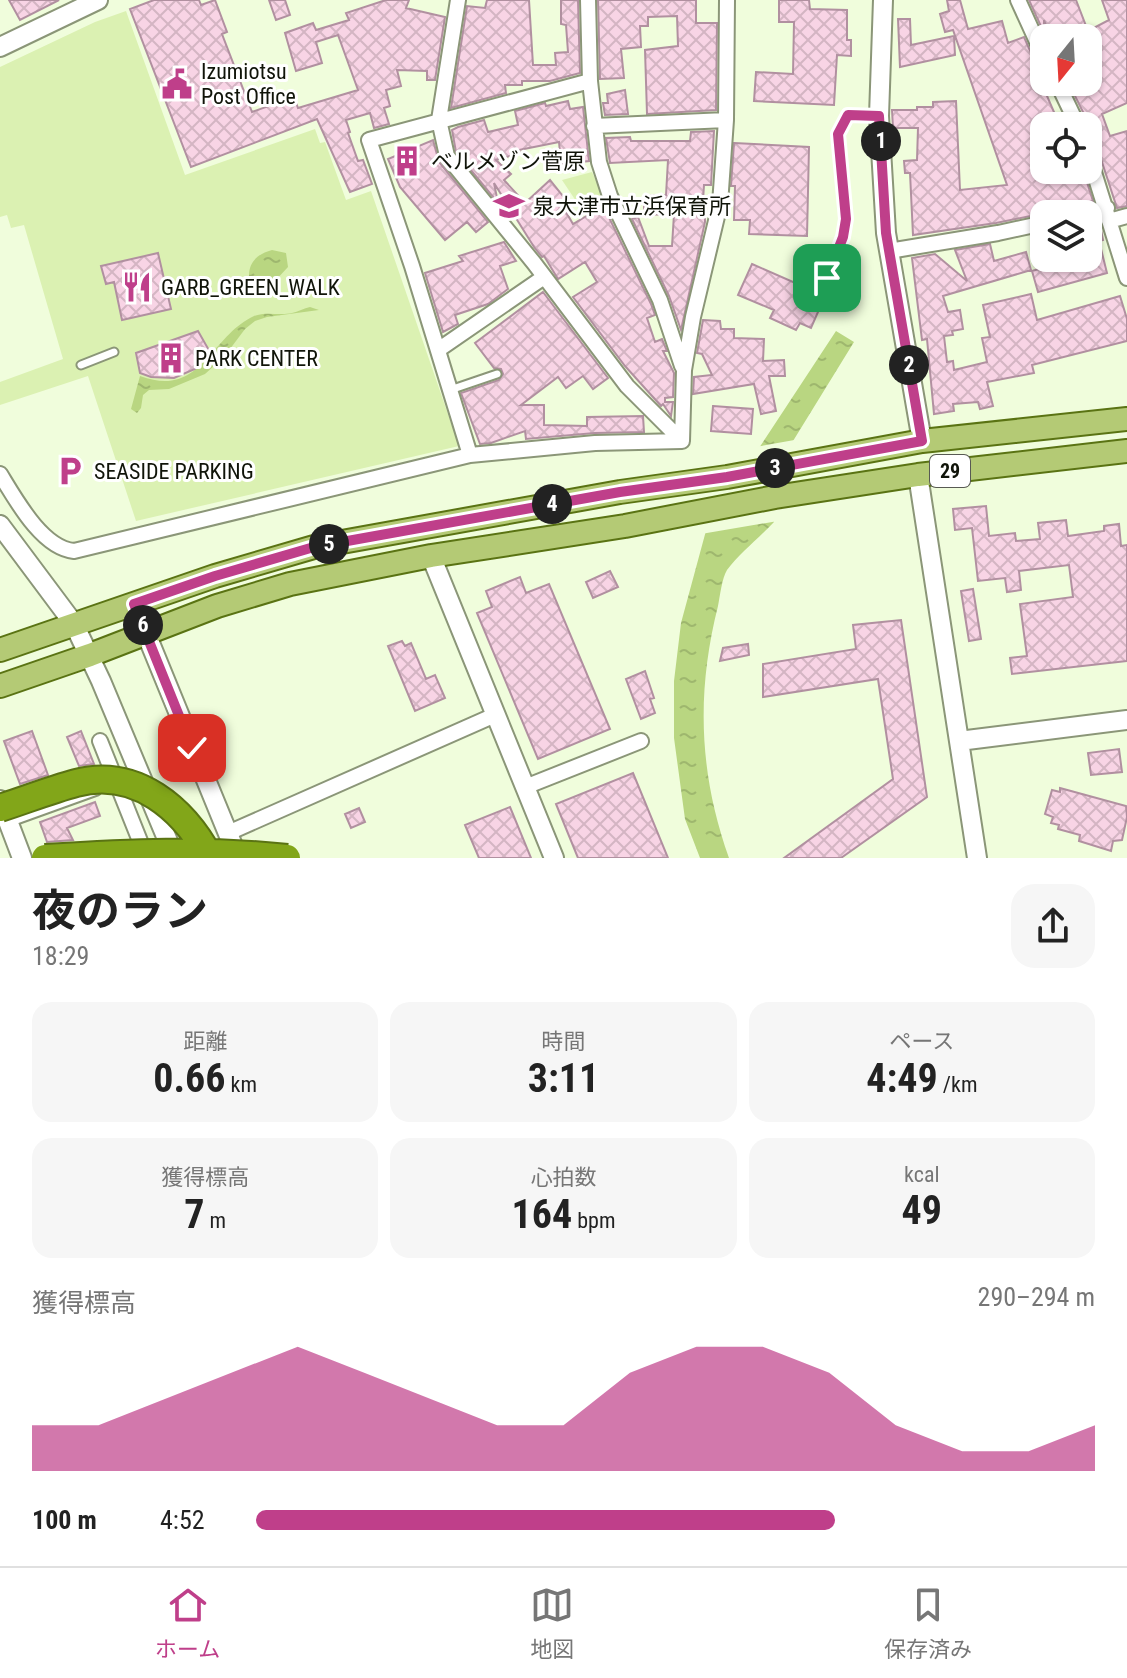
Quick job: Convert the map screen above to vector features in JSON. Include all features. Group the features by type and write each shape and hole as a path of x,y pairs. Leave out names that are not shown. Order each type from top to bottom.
{"highway":[{"path":"4,815 77,783 105,779 120,782 151,793 177,811 199,838 210,858"},
{"path":"45,858 198,852 287,858"}],"main road":[{"name":"29","path":"0,650 215,576 314,547 922,441 1127,419"},
{"name":"29","path":"0,686 217,606 290,584 431,556 625,526 775,497 918,475 1127,451"}],"street":[{"path":"458,0 439,120 447,156 627,386 682,441"},
{"path":"588,0 590,81 599,162 610,196 660,300 684,370"},
{"path":"682,441 684,370 693,317 720,204 726,120 727,0"},
{"path":"883,0 879,116 886,233 922,441"},
{"path":"1018,0 1030,26"},
{"path":"0,47 95,1"},
{"path":"470,455 369,140 590,81"},
{"path":"594,126 726,120"},
{"path":"1098,184 1127,278"},
{"path":"1102,215 1127,216"},
{"path":"889,251 1030,226"},
{"path":"438,350 544,277"},
{"path":"0,474 16,500 51,543 74,551 470,455 595,443 682,441"},
{"path":"918,475 977,858"},
{"path":"0,525 74,624 90,655 175,858"},
{"path":"431,556 554,858"},
{"path":"134,604 238,858"},
{"path":"228,833 495,715"},
{"path":"959,741 1127,720"},
{"path":"100,741 147,858"},
{"path":"525,787 641,741"},
{"path":"0,800 22,858"}],"lane":[{"path":"827,278 843,237 846,219 838,134 848,115 879,116"},
{"path":"81,365 114,352"},
{"path":"450,390 497,374"},
{"path":"4,815 141,776"}],"shaded area":[{"path":"126,11 185,175 315,129 320,143 325,142 346,200 371,191 459,446 136,521 88,376 0,405 0,382 63,359 24,225 11,228 7,215 0,217 0,67 95,22"},
{"path":"592,172 607,205 586,216 562,180"}],"water":[{"path":"272,250 286,253 288,267 275,281 259,284 249,276 251,266 259,256"},
{"path":"310,307 319,310 255,321 205,374 169,389 149,390 143,395 137,413 131,409 140,376 161,381 178,379 191,373 226,337 254,316 287,314"},
{"path":"836,331 854,342 769,480 774,522 732,564 722,582 706,670 704,733 712,795 729,858 700,858 685,819 674,738 674,681 681,623 707,527"}],"pier":[{"path":"800,439 772,483 778,521 701,534 755,447"}],"building":[{"path":"9,0 59,0 20,20"},
{"path":"154,0 199,0 201,5 215,0 227,32 222,34 252,112 294,97 298,108 358,90 338,35 316,42 322,63 296,71 285,33 313,23 316,30 349,20 346,13 386,0 409,0 406,8 445,17 435,80 427,80 427,71 397,70 401,86 386,90 390,106 384,108 389,124 374,128 370,113 346,120 358,161 363,160 372,184 350,192 317,119 191,167 130,9"},
{"path":"269,0 285,0 290,15 276,20"},
{"path":"487,0 529,0 533,65 556,65 555,53 568,52 566,25 561,24 561,0 578,0 580,73 550,81 522,81 522,85 505,85 506,93 451,108 467,6 485,8"},
{"path":"598,0 696,0 696,23 717,23 716,110 647,114 645,50 678,46 677,16 648,17 648,26 640,26 641,47 621,49 624,78 600,79"},
{"path":"779,0 809,0 810,9 847,10 847,40 851,40 851,56 837,55 834,105 754,101 756,72 793,74 794,22 779,22"},
{"path":"947,0 960,0 968,29 1002,21 1008,43 1024,37 1030,51 1030,96 1047,96 1054,112 1030,112 1030,184 1088,184 1093,200 1030,200 1030,216 913,235 910,173 905,173 904,161 917,160 918,128 893,128 892,110 917,110 917,107 933,107 933,102 956,101 960,190 1007,185 953,30 945,32 940,14 949,11"},
{"path":"1029,0 1076,0 1085,24 1046,24 1044,20 1044,24 1040,24"},
{"path":"1102,0 1127,0 1127,103 1102,114 1083,112 1075,96 1102,96 1101,24 1109,20"},
{"path":"898,19 910,19 911,45 954,36 955,55 900,67"},
{"path":"625,90 628,114 605,115 603,103 608,103 607,94"},
{"path":"568,101 570,109 583,107 589,161 561,164 559,142 519,150 520,153 496,160 511,174 504,180 525,203 550,180 566,200 562,205 573,224 598,209 596,206 602,203 651,304 655,315 647,318 655,342 662,339 667,351 663,351 674,373 673,397 665,398 665,402 673,402 671,416 625,366 573,297 597,282 585,262 558,279 494,183 498,203 456,152 452,130 458,127 484,120 488,132 518,125 515,111"},
{"path":"1102,114 1110,136 1127,131 1127,206 1117,208 1102,162"},
{"path":"714,131 711,185 704,185 702,216 705,216 705,222 681,330 669,296 632,219 638,217 649,246 672,246 674,214 644,215 644,196 666,195 668,160 610,163 606,138 690,141 691,132"},
{"path":"433,140 439,162 488,222 476,232 467,222 445,240 400,187 388,159"},
{"path":"734,143 809,147 807,236 749,234 750,220 734,220 735,186 731,186"},
{"path":"504,242 516,261 500,266 508,289 488,304 455,315 458,324 443,332 425,273 463,261 459,256"},
{"path":"990,244 994,261 1026,252 1030,270 943,296 948,312 960,310 963,329 944,336 947,362 953,361 954,370 987,362 982,338 990,337 983,305 1031,294 1037,320 1120,296 1127,319 1127,341 1032,365 1034,373 987,382 993,406 980,409 978,402 953,404 954,411 934,414 927,339 922,340 912,258 935,254 967,281 955,250"},
{"path":"158,253 171,309 122,320 114,282 106,284 101,266"},
{"path":"1102,253 1107,273 1038,292 1032,272 1102,272"},
{"path":"752,264 825,296 811,328 800,323 796,330 770,318 774,310 738,295"},
{"path":"543,292 608,378 593,389 583,376 566,388 558,377 521,405 544,405 544,425 587,426 587,417 643,416 644,432 526,439 525,431 480,444 461,393 499,380 503,374 501,369 494,368 475,343"},
{"path":"703,320 720,321 721,329 734,329 734,338 764,339 763,361 784,360 785,376 769,376 776,411 761,414 754,384 693,394 694,377 712,375 702,354 697,353"},
{"name":"PARK CENTER","path":"198,331 210,352 195,369 174,378 140,373 136,353"},
{"path":"713,406 753,409 751,434 711,431"},
{"path":"986,506 989,536 1015,533 1016,541 1040,539 1038,523 1066,520 1068,536 1104,531 1104,526 1119,524 1121,546 1127,545 1127,661 1012,674 1010,658 1027,656 1020,604 1073,597 1069,565 1019,571 1021,590 1007,592 1005,578 978,581 972,528 955,530 953,509"},
{"path":"610,571 618,587 593,598 586,582"},
{"path":"520,577 526,593 549,584 610,729 538,759 477,613 492,607 486,591"},
{"path":"973,589 981,639 969,641 961,591"},
{"path":"901,620 927,797 841,858 784,858 893,779 878,679 763,697 763,664 856,649 853,625"},
{"path":"402,641 405,646 411,643 426,679 435,675 445,698 415,711 388,646"},
{"path":"748,644 749,655 720,661 723,648"},
{"path":"645,671 654,698 650,699 655,713 641,719 626,679"},
{"path":"32,731 48,775 20,784 4,741"},
{"path":"81,731 94,764 79,766 67,737"},
{"path":"1119,749 1122,772 1091,775 1088,753"},
{"path":"633,773 668,858 578,858 556,804"},
{"path":"1060,788 1126,806 1122,840 1113,841 1111,851 1079,841 1080,835 1058,829 1059,825 1051,823 1053,817 1045,814 1052,790 1060,792"},
{"path":"95,802 100,816 67,828 73,840 47,842 40,822"},
{"path":"510,807 531,858 479,858 465,825"},
{"path":"359,808 365,822 351,828 345,814"}],"place":[{"name":"Izumiotsu Post Office","path":"177,84"},
{"name":"ベルメゾン菅原","path":"407,161"},
{"name":"泉大津市立浜保育所","path":"509,206"},
{"name":"GARB_GREEN_WALK","path":"137,287"},
{"name":"PARK CENTER","path":"171,358"},
{"name":"SEASIDE PARKING","path":"70,471"}],"route":[{"path":"192,748 134,604 314,547 922,441 886,233 879,116 848,115 838,134 846,219 843,237 827,278"}]}
